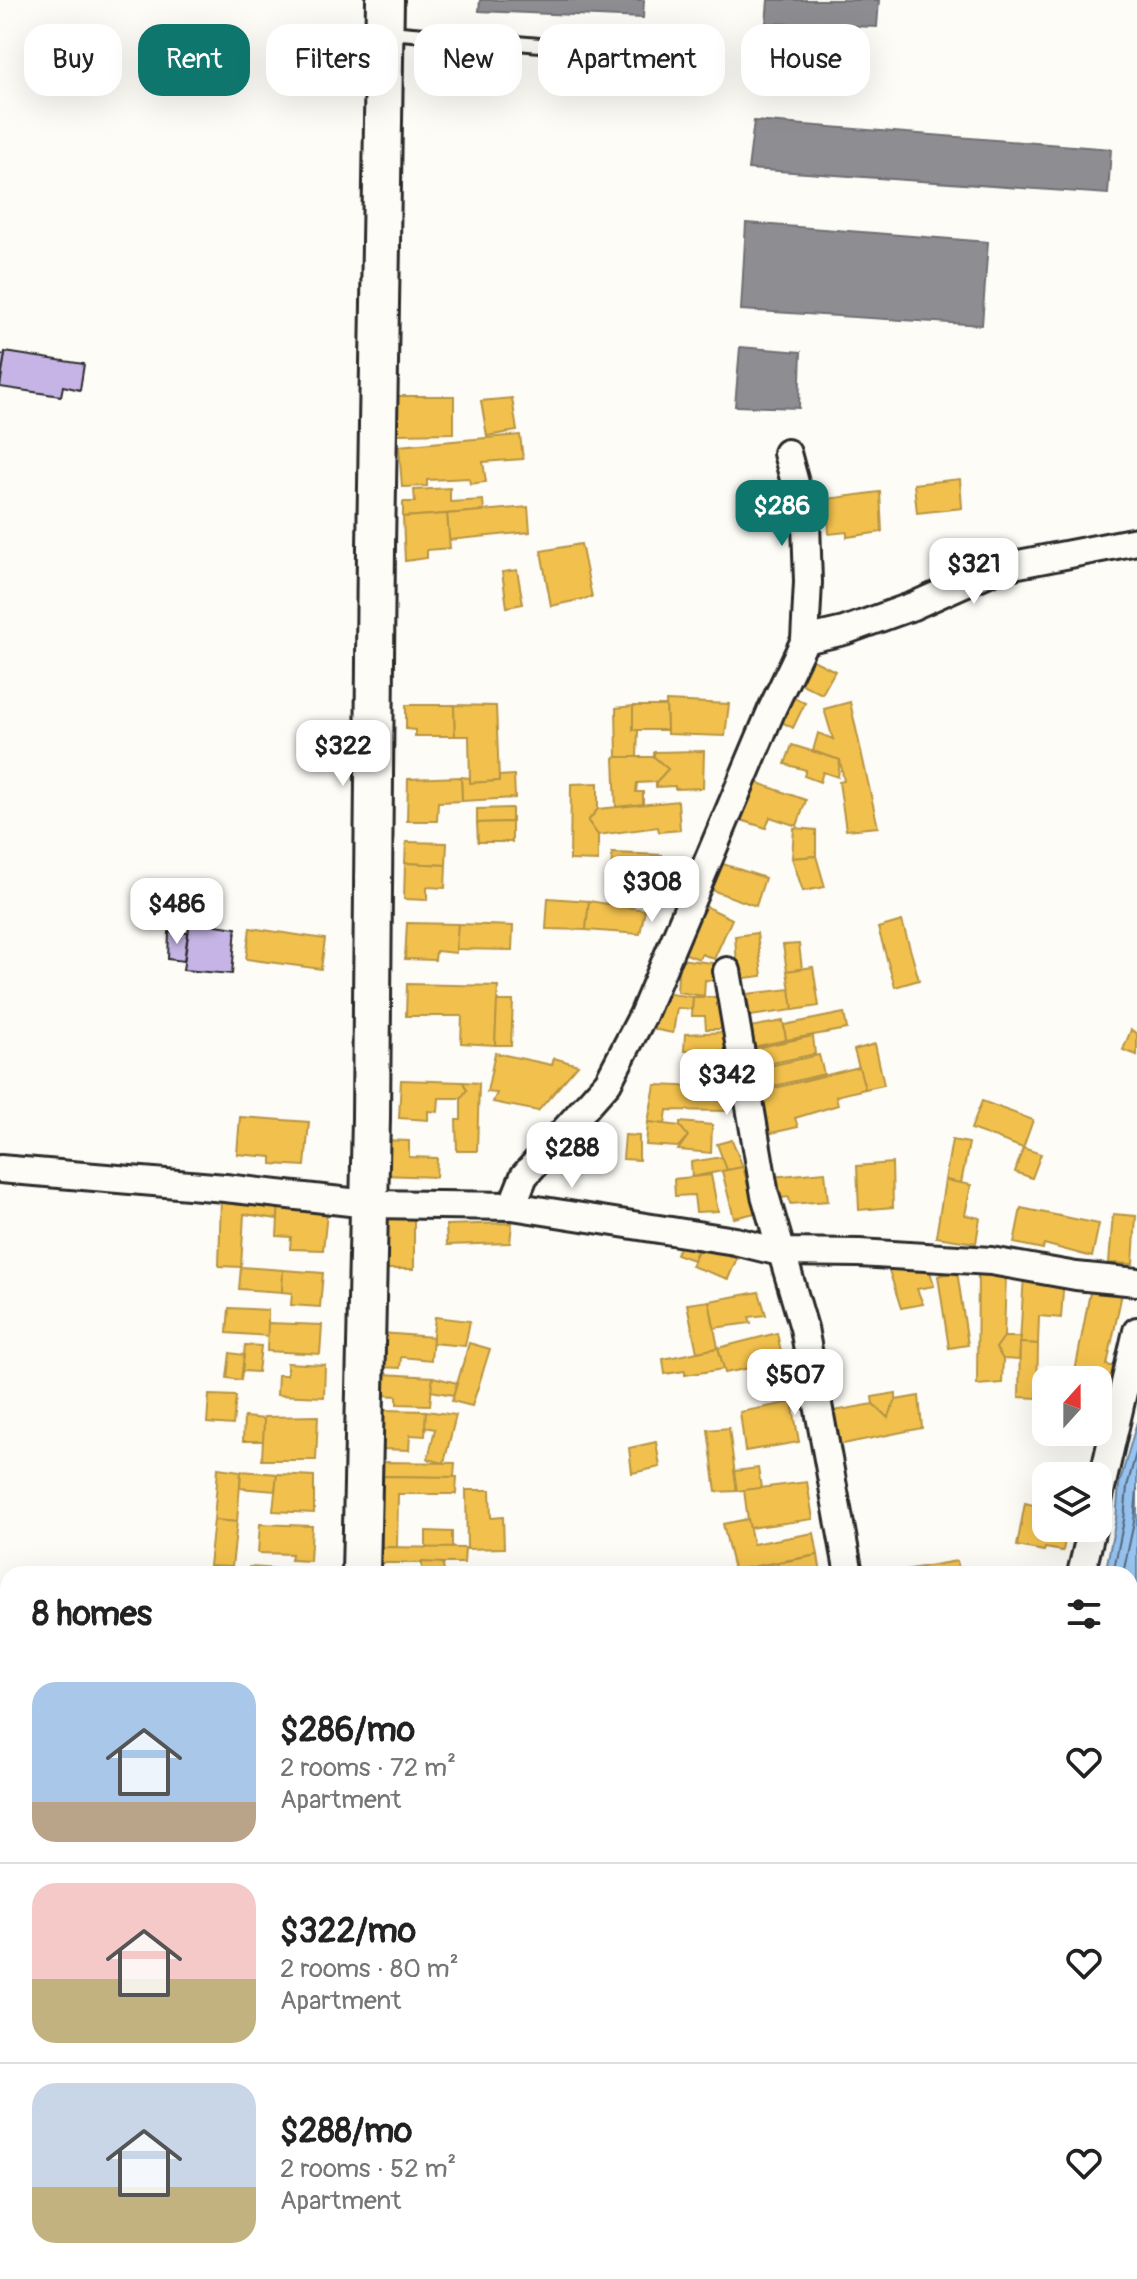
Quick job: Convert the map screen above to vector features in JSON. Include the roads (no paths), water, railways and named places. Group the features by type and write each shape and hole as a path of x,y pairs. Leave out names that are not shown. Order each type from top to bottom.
{"main road":[{"path":"361,1566 385,16"}],"street":[{"path":"512,1206 524,1176 608,1082 643,1015 805,640 808,582 806,524 787,453"},
{"path":"805,640 844,631 913,606 998,568 1137,541"},
{"path":"727,971 765,1195 804,1328 848,1566"},
{"path":"0,1169 368,1204 512,1206 720,1238 780,1252 991,1261 1076,1276 1137,1282"},
{"path":"1107,1462 1137,1331"},
{"path":"1083,1566 1089,1542"}],"lane":[{"path":"385,16 538,38"}],"water":[{"path":"1137,1422 1137,1566 1107,1566 1119,1485"}]}
